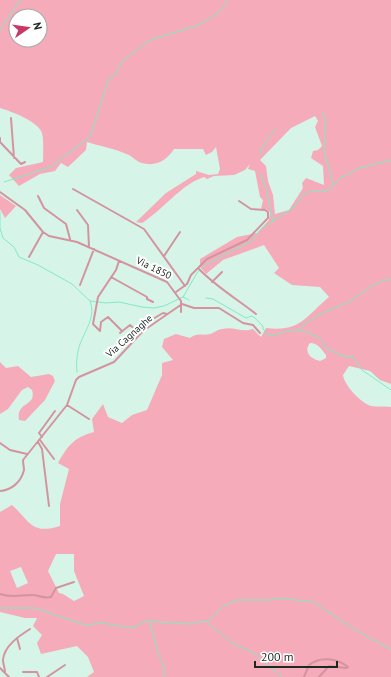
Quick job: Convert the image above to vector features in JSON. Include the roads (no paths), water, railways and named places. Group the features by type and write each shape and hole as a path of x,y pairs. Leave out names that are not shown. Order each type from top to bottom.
{"street":[{"path":"11,118 14,158"},
{"path":"0,138 0,142 14,158 21,164 25,162"},
{"path":"73,189 144,229 185,286"},
{"path":"0,192 25,210 43,232 30,257"},
{"path":"38,196 44,208 66,224 70,239"},
{"path":"176,292 185,286 206,259 249,239 268,218 268,212 265,210 251,209 239,201"},
{"path":"77,210 88,225 89,247"},
{"name":"Via 1850","path":"43,232 49,236 70,239 167,282 176,292 181,303"},
{"path":"164,256 177,239 180,232"},
{"path":"80,285 94,249"},
{"path":"119,261 98,298 93,324 94,327 100,330 101,322 108,317 121,332 130,325 137,331"},
{"path":"198,268 212,282 243,302 256,314"},
{"path":"212,282 222,272"},
{"path":"111,277 147,297 147,299 153,302"},
{"path":"181,312 181,303 194,308 219,308 242,323 249,323 260,333"},
{"name":"Via Cagnaghe","path":"0,491 9,490 15,486 23,471 23,461 67,405 76,380 79,377 114,362 143,331 181,303"},
{"name":"Via Cagnaghe","path":"123,340 128,339 146,323 164,313 167,314"},
{"path":"67,405 89,419"},
{"name":"Via Cagnaghe","path":"42,437 39,432 56,411"},
{"path":"39,441 54,459"},
{"path":"39,441 42,450 49,506"},
{"path":"0,443 10,450 28,454"},
{"path":"0,594 22,597 33,595 47,598 51,597 56,588 74,582"},
{"path":"5,672 3,659 5,653 17,638 30,629"},
{"path":"17,638 20,649"},
{"path":"304,677 309,665 320,660 332,659 348,667 330,666 319,677"},
{"path":"47,677 65,665"},
{"path":"0,668 9,677"},
{"path":"23,672 37,672 39,677"}],"waterway":[{"path":"0,30 20,0"},
{"path":"4,182 50,167 90,137 109,78 115,75 122,61 150,40 199,25 219,12 228,0"},
{"path":"323,112 325,120 324,151 333,184"},
{"path":"260,155 264,145 275,129"},
{"path":"183,297 197,273 205,265 253,240 260,230 294,207 303,195 310,191 325,191 330,189 339,179 359,168 391,160"},
{"path":"261,175 266,188 273,221"},
{"path":"0,212 0,228 3,238 14,247 19,257 38,265 72,284 90,301 106,303 119,302 154,308 164,306 183,297 189,300"},
{"path":"299,330 312,319 356,298 378,282 391,279"},
{"path":"206,298 213,299 246,318 252,316 263,326 263,329 268,335 293,330 312,334 321,340 326,348 343,356 353,357 362,370 391,390"},
{"path":"77,372 77,354 90,322 92,312 90,301"},
{"path":"0,608 35,608 85,625 102,623 132,628 146,621 189,624 204,621 207,622 223,606 237,600 268,600 279,598 313,602 365,636 391,649"},
{"path":"150,622 158,654 164,666 164,677"},
{"path":"208,623 232,643 254,653 282,677"}]}
